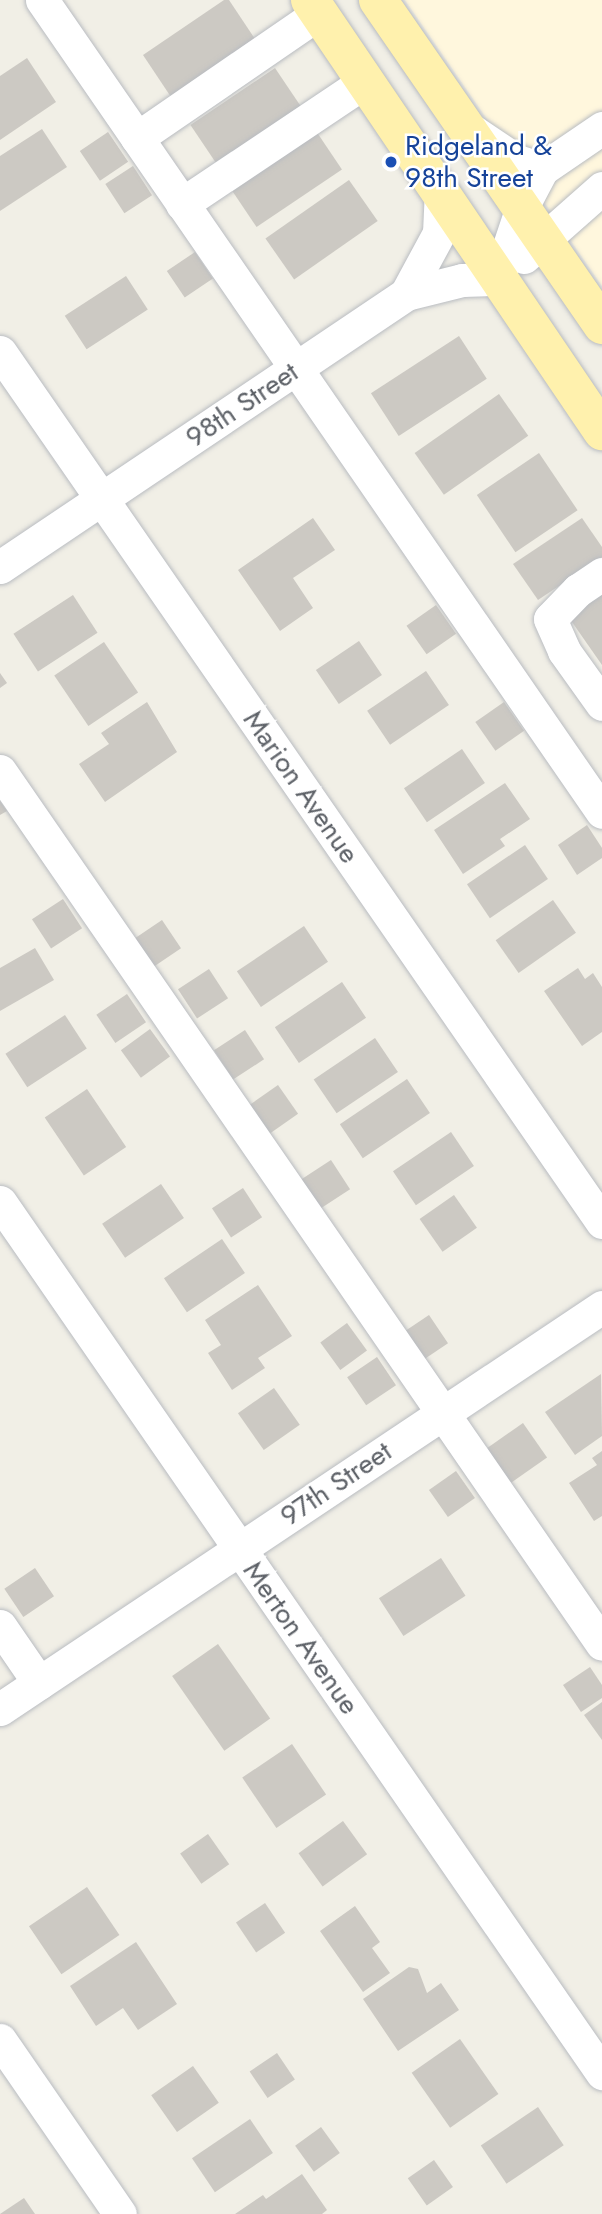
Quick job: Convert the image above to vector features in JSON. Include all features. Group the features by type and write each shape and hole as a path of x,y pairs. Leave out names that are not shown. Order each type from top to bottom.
{"main road":[{"path":"378,0 528,222 602,325"},
{"path":"315,7 441,189 498,279 602,431"},
{"path":"366,80 456,171 528,222"}],"street":[{"path":"42,0 602,812"},
{"path":"137,138 315,7"},
{"path":"182,204 366,80"},
{"path":"465,126 517,161 542,169"},
{"path":"498,279 528,222 542,169 602,128"},
{"path":"528,222 572,211 602,187"},
{"path":"407,294 439,233 441,189"},
{"name":"98th Street","path":"0,567 407,294 462,280 498,279"},
{"name":"Marion Avenue","path":"0,352 602,1222"},
{"path":"602,574 578,590 550,620 564,652 602,704"},
{"path":"0,771 602,1644"},
{"name":"Merton Avenue","path":"0,1202 602,2073"},
{"name":"97th Street","path":"0,1709 602,1307"},
{"path":"0,1626 39,1683"},
{"path":"0,2040 120,2214"}],"shaded area":[{"path":"405,0 602,0 602,286"}],"building":[{"path":"224,0 229,0 255,39 171,97 143,55"},
{"path":"27,58 56,102 0,140 0,76"},
{"path":"275,68 303,109 218,166 190,125"},
{"path":"314,128 342,169 257,227 229,186"},
{"path":"42,129 67,167 0,211 0,156"},
{"path":"108,132 128,162 100,181 80,151"},
{"path":"133,166 152,195 124,213 105,184"},
{"path":"349,180 378,221 294,279 265,239"},
{"path":"195,252 213,279 185,298 167,271"},
{"path":"126,276 148,310 87,349 65,316"},
{"path":"459,336 487,379 399,436 371,393"},
{"path":"499,394 528,436 444,495 415,453"},
{"path":"539,453 578,510 515,552 477,495"},
{"path":"313,518 335,550 293,578 313,608 280,631 238,570"},
{"path":"582,518 602,547 602,557 538,600 513,564"},
{"path":"602,586 602,665 565,612"},
{"path":"73,595 98,633 38,671 13,634"},
{"path":"436,605 456,634 427,654 407,626"},
{"path":"359,641 382,675 339,704 316,670"},
{"path":"104,642 138,693 88,726 54,676"},
{"path":"426,671 449,705 390,745 367,711"},
{"path":"0,673 7,683 0,688"},
{"path":"147,702 177,752 105,802 79,764 109,744 101,733"},
{"path":"504,702 524,731 495,751 475,722"},
{"path":"462,749 485,783 427,822 404,788"},
{"path":"505,783 530,819 500,839 505,846 463,874 434,830"},
{"path":"0,801 7,811 0,815"},
{"path":"587,825 602,848 602,858 577,875 558,845"},
{"path":"525,845 548,879 490,918 467,884"},
{"path":"63,899 82,928 51,949 32,919"},
{"path":"553,900 576,933 519,973 496,940"},
{"path":"162,920 181,948 150,969 131,941"},
{"path":"304,926 328,962 261,1007 237,971"},
{"path":"35,948 54,980 0,1011 0,968"},
{"path":"578,968 585,979 593,973 602,987 602,1032 582,1046 544,991"},
{"path":"209,969 228,998 197,1019 178,989"},
{"path":"342,982 366,1018 299,1063 275,1027"},
{"path":"127,994 146,1022 115,1043 96,1015"},
{"path":"65,1015 87,1049 27,1087 5,1054"},
{"path":"150,1029 170,1057 141,1078 121,1050"},
{"path":"245,1030 264,1059 233,1080 214,1050"},
{"path":"375,1038 398,1072 337,1113 314,1079"},
{"path":"407,1079 430,1113 363,1158 340,1124"},
{"path":"278,1085 298,1114 268,1135 248,1106"},
{"path":"87,1089 126,1147 84,1176 45,1118"},
{"path":"451,1132 474,1166 416,1205 393,1171"},
{"path":"331,1160 350,1189 319,1210 300,1180"},
{"path":"161,1184 184,1218 125,1258 102,1224"},
{"path":"243,1188 262,1217 231,1238 212,1208"},
{"path":"454,1195 477,1228 443,1252 420,1219"},
{"path":"222,1239 245,1273 187,1312 164,1278"},
{"path":"258,1285 292,1336 258,1358 265,1368 232,1390 208,1353 221,1345 205,1320"},
{"path":"429,1315 448,1343 422,1361 403,1332"},
{"path":"347,1323 367,1351 340,1370 320,1342"},
{"path":"377,1357 396,1385 366,1405 347,1377"},
{"path":"601,1374 602,1436 575,1455 545,1412"},
{"path":"274,1388 300,1425 264,1450 238,1413"},
{"path":"523,1423 547,1457 511,1483 487,1448"},
{"path":"602,1451 602,1516 594,1521 569,1483 597,1465 592,1458"},
{"path":"456,1471 475,1498 448,1517 429,1490"},
{"path":"441,1558 466,1596 403,1636 379,1598"},
{"path":"35,1568 54,1596 23,1617 4,1589"},
{"path":"218,1644 270,1719 224,1751 172,1676"},
{"path":"590,1667 602,1685 602,1698 581,1712 563,1685"},
{"path":"602,1702 602,1740 584,1715"},
{"path":"292,1744 326,1795 276,1828 242,1778"},
{"path":"343,1821 367,1854 323,1886 299,1853"},
{"path":"208,1834 229,1864 201,1884 180,1854"},
{"path":"87,1887 119,1935 61,1974 29,1926"},
{"path":"265,1903 285,1933 256,1952 236,1923"},
{"path":"355,1906 380,1942 372,1948 390,1973 363,1992 320,1931"},
{"path":"136,1942 177,2004 138,2030 123,2008 96,2026 70,1986"},
{"path":"409,1967 418,1969 427,1993 441,1983 459,2010 398,2051 363,1999"},
{"path":"460,2039 498,2094 450,2128 412,2073"},
{"path":"277,2053 295,2080 268,2098 250,2071"},
{"path":"193,2066 219,2103 177,2132 151,2095"},
{"path":"538,2107 564,2145 507,2184 481,2146"},
{"path":"250,2119 273,2153 215,2192 192,2158"},
{"path":"321,2127 340,2153 314,2172 295,2146"},
{"path":"434,2160 453,2187 427,2205 408,2178"},
{"path":"302,2174 327,2210 322,2214 235,2214 263,2195 266,2199"},
{"path":"24,2198 35,2214 0,2214"}],"place":[{"name":"Ridgeland & 98th Street","path":"391,162"}]}
